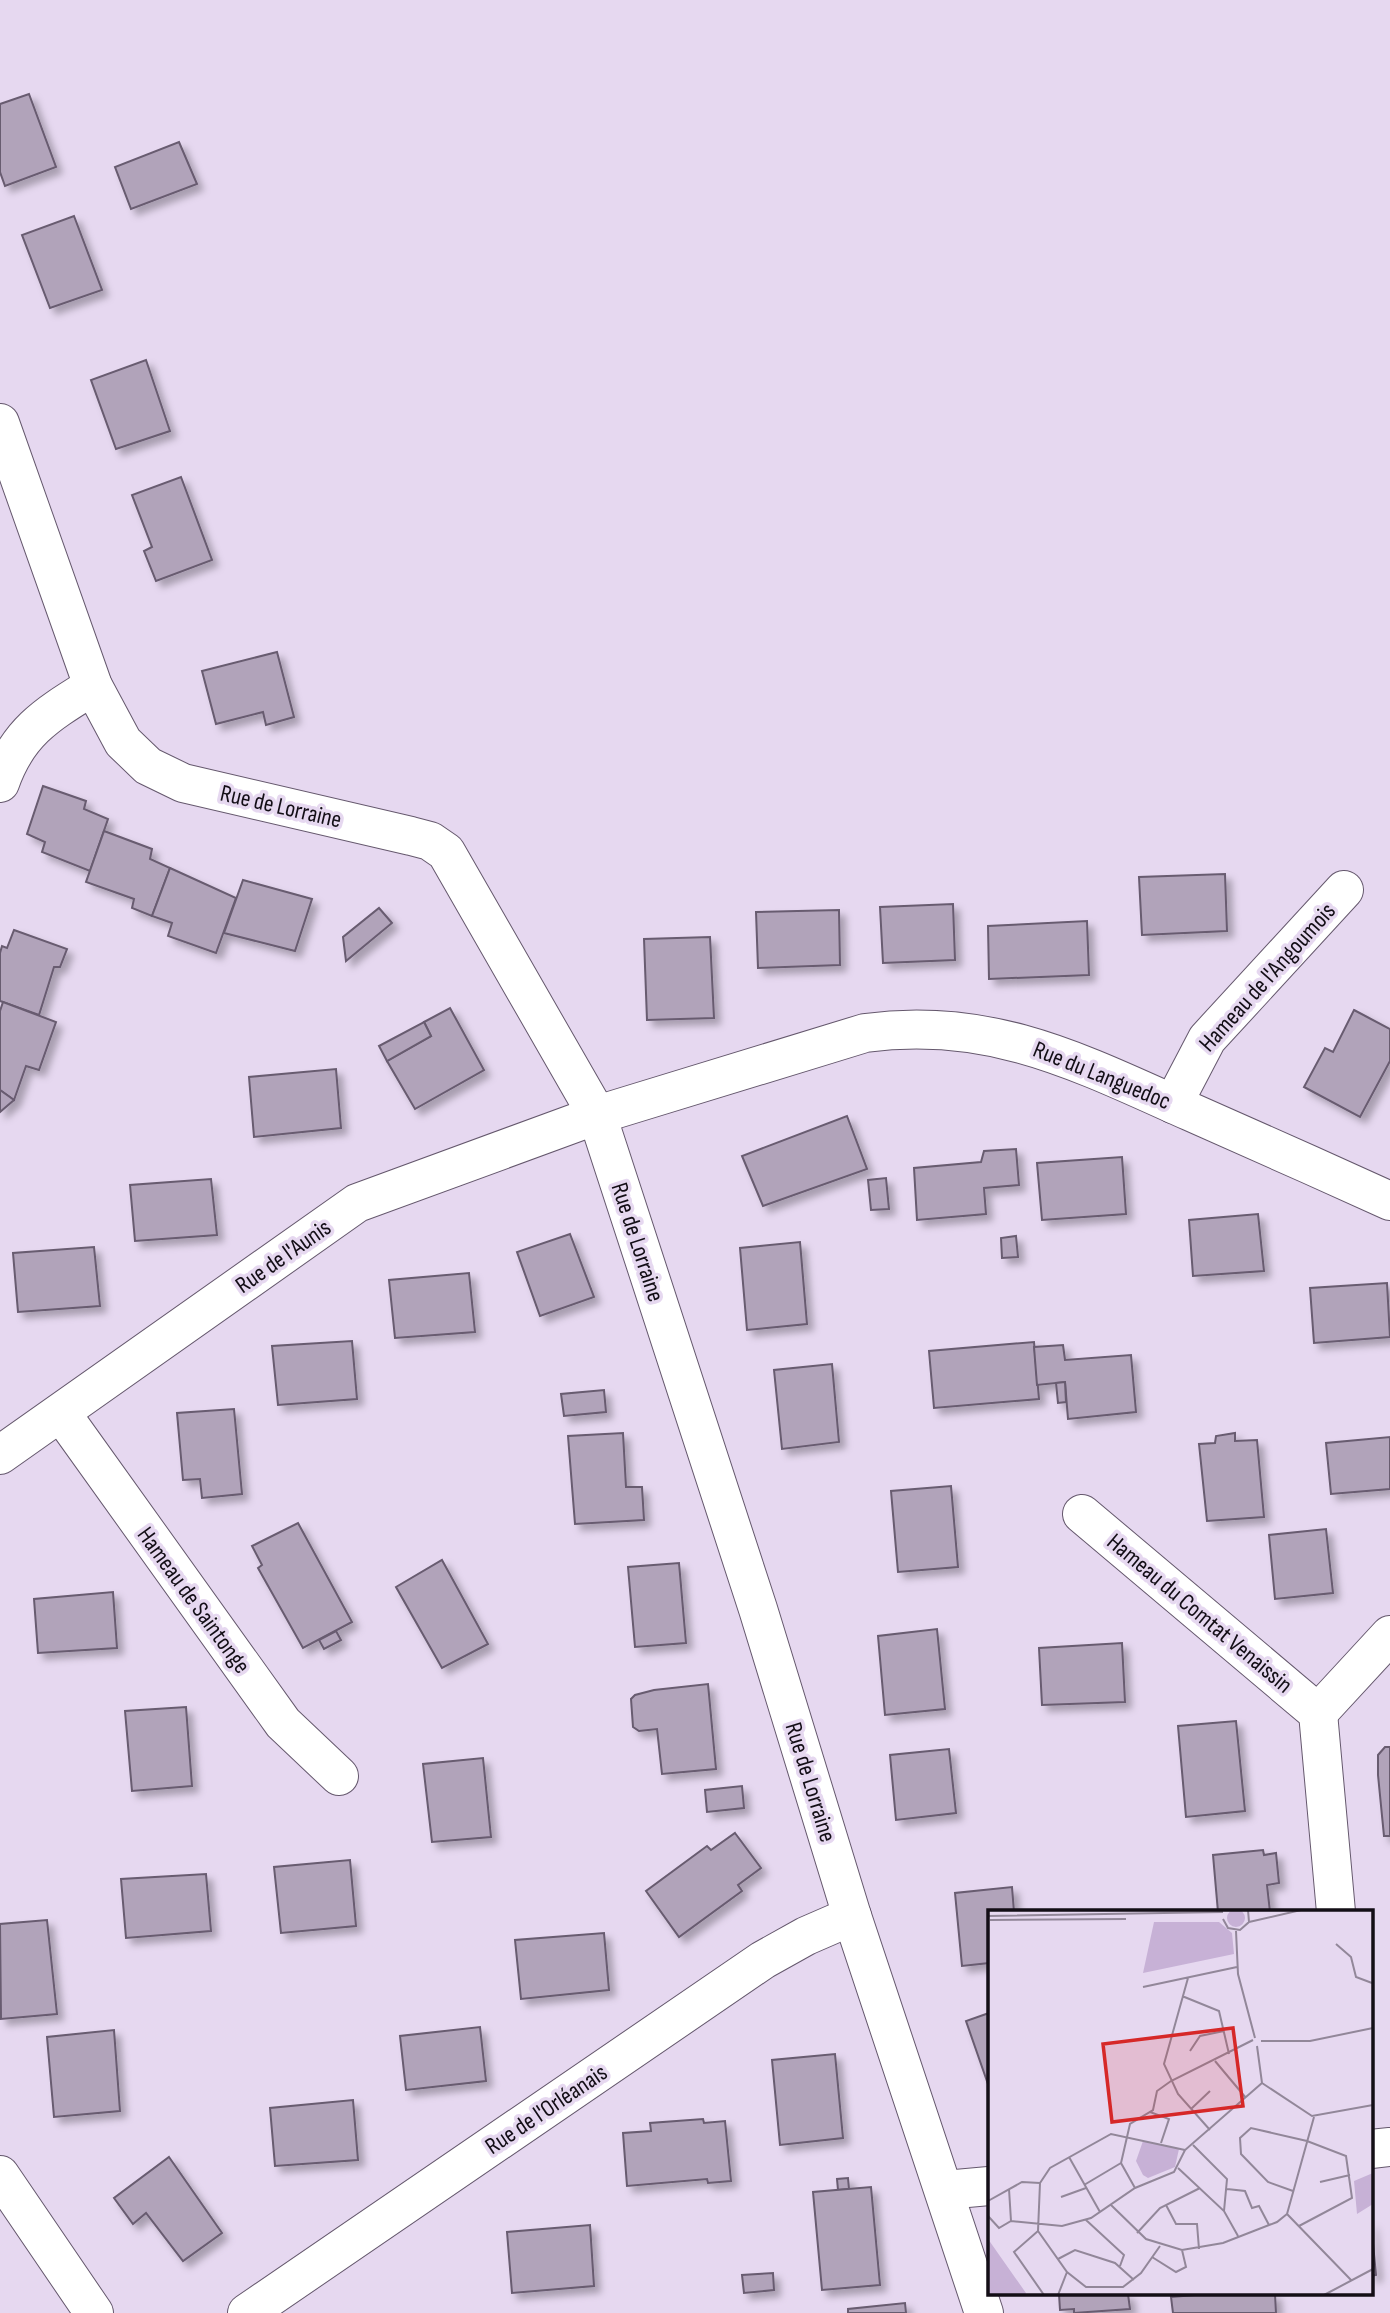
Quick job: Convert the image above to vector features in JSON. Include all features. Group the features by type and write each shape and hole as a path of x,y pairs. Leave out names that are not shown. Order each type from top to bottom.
{"street":[{"name":"Rue de Lorraine","path":"0,423 93,686 123,743 148,766 183,783 411,836 430,841 446,852 597,1115 758,1609 852,1916 984,2313"},
{"path":"0,783 22,738 46,715 93,686"},
{"name":"Hameau de l'Angoumois","path":"1173,1104 1188,1069 1208,1039 1344,890"},
{"name":"Rue du Languedoc","path":"597,1115 852,1037 907,1028 954,1030 1048,1049 1390,1201"},
{"name":"Rue de l'Aunis","path":"0,1455 357,1203 597,1115"},
{"name":"Hameau de Saintonge","path":"61,1413 283,1723 339,1776"},
{"name":"Hameau du Comtat Venaissin","path":"1082,1514 1318,1713"},
{"path":"1336,1910 1318,1713 1390,1635"},
{"name":"Rue de l'Orléanais","path":"247,2313 763,1960 806,1936 852,1916"},
{"path":"1372,2149 1390,2147"},
{"path":"0,2175 94,2313"},
{"path":"945,2190 988,2186"}],"building":[{"path":"29,94 56,167 5,186 0,172 0,104"},
{"path":"179,142 197,184 131,209 115,167"},
{"path":"74,216 102,290 50,308 22,235"},
{"path":"146,360 170,431 116,449 91,380"},
{"path":"181,477 212,560 156,581 144,551 152,547 132,495"},
{"path":"277,652 294,717 266,725 263,712 216,724 202,671"},
{"path":"43,786 86,801 84,809 108,819 90,871 42,852 45,842 27,834"},
{"path":"104,831 152,849 150,859 170,868 152,916 132,908 134,899 86,882"},
{"path":"170,868 236,898 216,953 168,936 172,923 152,916"},
{"path":"1225,874 1227,931 1142,935 1139,877"},
{"path":"243,880 312,899 295,951 224,933"},
{"path":"953,904 955,960 883,963 880,907"},
{"path":"379,908 392,923 346,961 343,937"},
{"path":"839,910 840,965 758,968 756,912"},
{"path":"1087,921 1089,975 989,979 988,926"},
{"path":"14,930 67,949 60,967 54,967 39,1015 0,1001 0,953 2,946 7,948"},
{"path":"710,937 714,1018 647,1020 644,939"},
{"path":"3,1002 56,1022 39,1070 26,1066 14,1100 0,1090 0,1011"},
{"path":"450,1008 484,1070 415,1109 387,1061 431,1036 424,1022"},
{"path":"1354,1010 1390,1029 1390,1061 1360,1117 1304,1087 1325,1048 1333,1052"},
{"path":"424,1022 431,1036 387,1061 379,1046"},
{"path":"336,1069 341,1128 254,1137 249,1077"},
{"path":"0,1090 14,1100 0,1112"},
{"path":"847,1116 867,1169 763,1206 742,1156"},
{"path":"1016,1149 1019,1185 984,1188 986,1214 917,1220 914,1168 981,1162 984,1151"},
{"path":"1122,1157 1126,1214 1042,1220 1037,1163"},
{"path":"886,1178 889,1209 871,1210 868,1180"},
{"path":"211,1179 217,1235 135,1241 130,1185"},
{"path":"1258,1214 1264,1271 1193,1276 1189,1220"},
{"path":"570,1234 594,1297 540,1316 517,1252"},
{"path":"1016,1236 1018,1257 1002,1258 1001,1238"},
{"path":"800,1242 807,1324 747,1330 740,1248"},
{"path":"94,1247 100,1306 18,1312 13,1253"},
{"path":"469,1273 475,1332 395,1338 389,1280"},
{"path":"1387,1283 1390,1337 1314,1343 1310,1288"},
{"path":"352,1341 357,1399 278,1405 272,1346"},
{"path":"1034,1342 1039,1399 934,1408 929,1351"},
{"path":"1063,1345 1065,1360 1131,1355 1136,1412 1068,1419 1065,1382 1037,1385 1034,1347"},
{"path":"832,1364 839,1442 782,1449 774,1370"},
{"path":"1065,1382 1066,1402 1058,1403 1056,1383"},
{"path":"604,1390 606,1412 564,1416 561,1394"},
{"path":"234,1409 242,1494 202,1498 200,1479 183,1480 177,1413"},
{"path":"623,1433 626,1487 642,1487 644,1520 575,1524 568,1436"},
{"path":"1235,1433 1235,1441 1257,1440 1264,1517 1207,1521 1199,1444 1215,1443 1216,1436"},
{"path":"1390,1437 1390,1489 1331,1494 1326,1443"},
{"path":"951,1486 958,1567 898,1572 891,1491"},
{"path":"298,1523 352,1622 303,1648 258,1568 262,1565 252,1546"},
{"path":"1326,1529 1333,1593 1275,1599 1269,1535"},
{"path":"442,1560 488,1644 442,1668 396,1587"},
{"path":"679,1563 686,1643 635,1647 628,1567"},
{"path":"113,1592 117,1648 38,1653 34,1599"},
{"path":"937,1629 945,1709 885,1715 878,1636"},
{"path":"336,1631 341,1640 324,1649 319,1640"},
{"path":"1122,1643 1125,1702 1042,1705 1039,1648"},
{"path":"708,1684 716,1769 662,1774 657,1729 639,1731 633,1727 631,1699 635,1695 654,1690"},
{"path":"186,1707 192,1786 132,1791 125,1711"},
{"path":"1236,1721 1245,1811 1186,1817 1178,1726"},
{"path":"1385,1747 1390,1747 1390,1836 1384,1836 1378,1775 1378,1755"},
{"path":"949,1749 956,1813 896,1820 890,1755"},
{"path":"483,1758 491,1837 432,1842 423,1764"},
{"path":"742,1786 744,1808 707,1812 705,1790"},
{"path":"735,1833 761,1868 738,1885 742,1891 679,1937 646,1891 707,1846 711,1850"},
{"path":"1263,1850 1264,1855 1276,1853 1279,1883 1267,1885 1270,1910 1218,1910 1213,1855"},
{"path":"350,1860 356,1926 281,1933 274,1867"},
{"path":"206,1874 211,1931 126,1938 121,1879"},
{"path":"1012,1887 1014,1910 988,1910 988,1963 962,1966 955,1893"},
{"path":"47,1920 57,2014 1,2019 0,1924"},
{"path":"604,1933 609,1990 521,1999 515,1940"},
{"path":"988,2013 988,2084 966,2021"},
{"path":"480,2027 486,2081 406,2090 400,2036"},
{"path":"114,2030 120,2111 54,2117 47,2037"},
{"path":"835,2054 843,2138 780,2145 772,2060"},
{"path":"353,2100 358,2160 275,2166 270,2108"},
{"path":"703,2119 704,2123 725,2121 731,2181 708,2183 707,2179 627,2186 623,2133 651,2131 650,2123"},
{"path":"169,2157 222,2233 183,2261 146,2213 133,2224 114,2198"},
{"path":"848,2178 849,2189 838,2190 837,2179"},
{"path":"871,2187 880,2285 822,2290 813,2192"},
{"path":"590,2225 594,2286 512,2293 507,2232"},
{"path":"1372,2233 1376,2275 1372,2276"},
{"path":"773,2273 774,2290 744,2293 742,2275"},
{"path":"1059,2296 1128,2296 1130,2309 1074,2313 1074,2309 1060,2310"},
{"path":"1275,2296 1276,2313 1173,2313 1171,2297"},
{"path":"905,2303 906,2313 848,2313 848,2309"}]}
